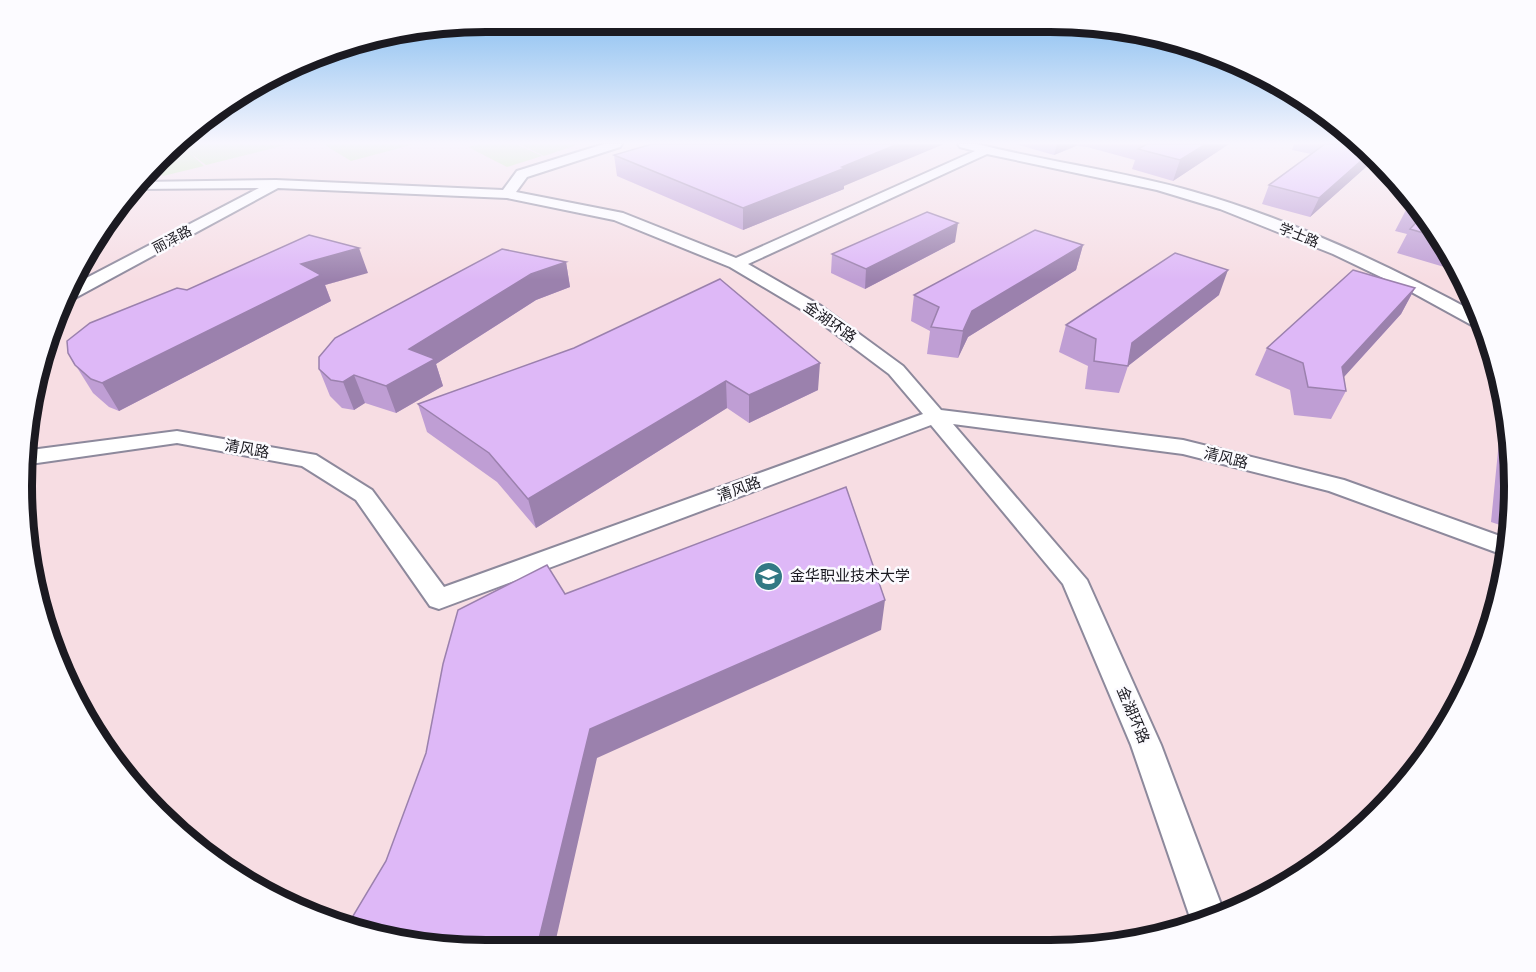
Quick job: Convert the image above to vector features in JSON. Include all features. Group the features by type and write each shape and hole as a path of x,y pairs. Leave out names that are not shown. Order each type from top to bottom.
{"street":[{"name":"丽泽路","path":"76,291 266,189"},
{"name":"金湖环路","path":"400,189 507,194 618,216 736,264 815,310 896,370 1074,580 1146,745 1206,912"},
{"path":"507,194 510,189"},
{"path":"736,264 900,189"},
{"name":"学士路","path":"1168,189 1256,217 1343,252 1472,319"},
{"name":"清风路","path":"32,457 177,438 308,460 364,495 439,600 937,416 1184,447 1336,485 1501,546"}],"shaded area":[{"name":"金华职业技术大学","path":"141,189 1395,189 1428,233 1458,285 1480,340 1496,397 1504,456 1504,516 1496,575 1489,604 1458,687 1428,739 1392,786 1350,828 1303,864 1251,894 1168,925 1139,932 1080,940 456,940 397,932 368,925 285,894 233,864 186,828 144,786 125,763 92,713 66,660 47,604 35,545 32,516 32,456 40,397 56,340 78,285 108,233"}],"building":[{"path":"698,189 791,189 743,208"},
{"path":"1286,189 1329,189 1319,198"},
{"path":"927,212 958,223 866,269 832,254"},
{"path":"1419,220 1429,234 1410,229"},
{"path":"1035,230 1083,245 972,311 963,331 931,327 939,307 914,295"},
{"path":"309,235 359,248 301,264 321,275 102,383 91,379 75,365 68,353 67,341 90,323 177,288 187,290"},
{"path":"502,249 566,262 531,274 409,349 435,359 386,386 354,375 343,382 331,380 319,369 319,357 335,338"},
{"path":"1175,253 1228,270 1132,343 1128,366 1094,361 1096,339 1066,325"},
{"path":"1353,270 1415,288 1342,367 1346,391 1308,387 1303,363 1267,348"},
{"path":"720,279 820,363 749,395 726,381 528,499 489,453 418,404 574,348"},
{"path":"846,487 885,600 590,729 539,940 456,940 427,937 397,932 351,920 386,861 426,753 443,664 458,610 547,565 565,594"}],"place":[{"name":"金华职业技术大学","path":"769,576"}]}
